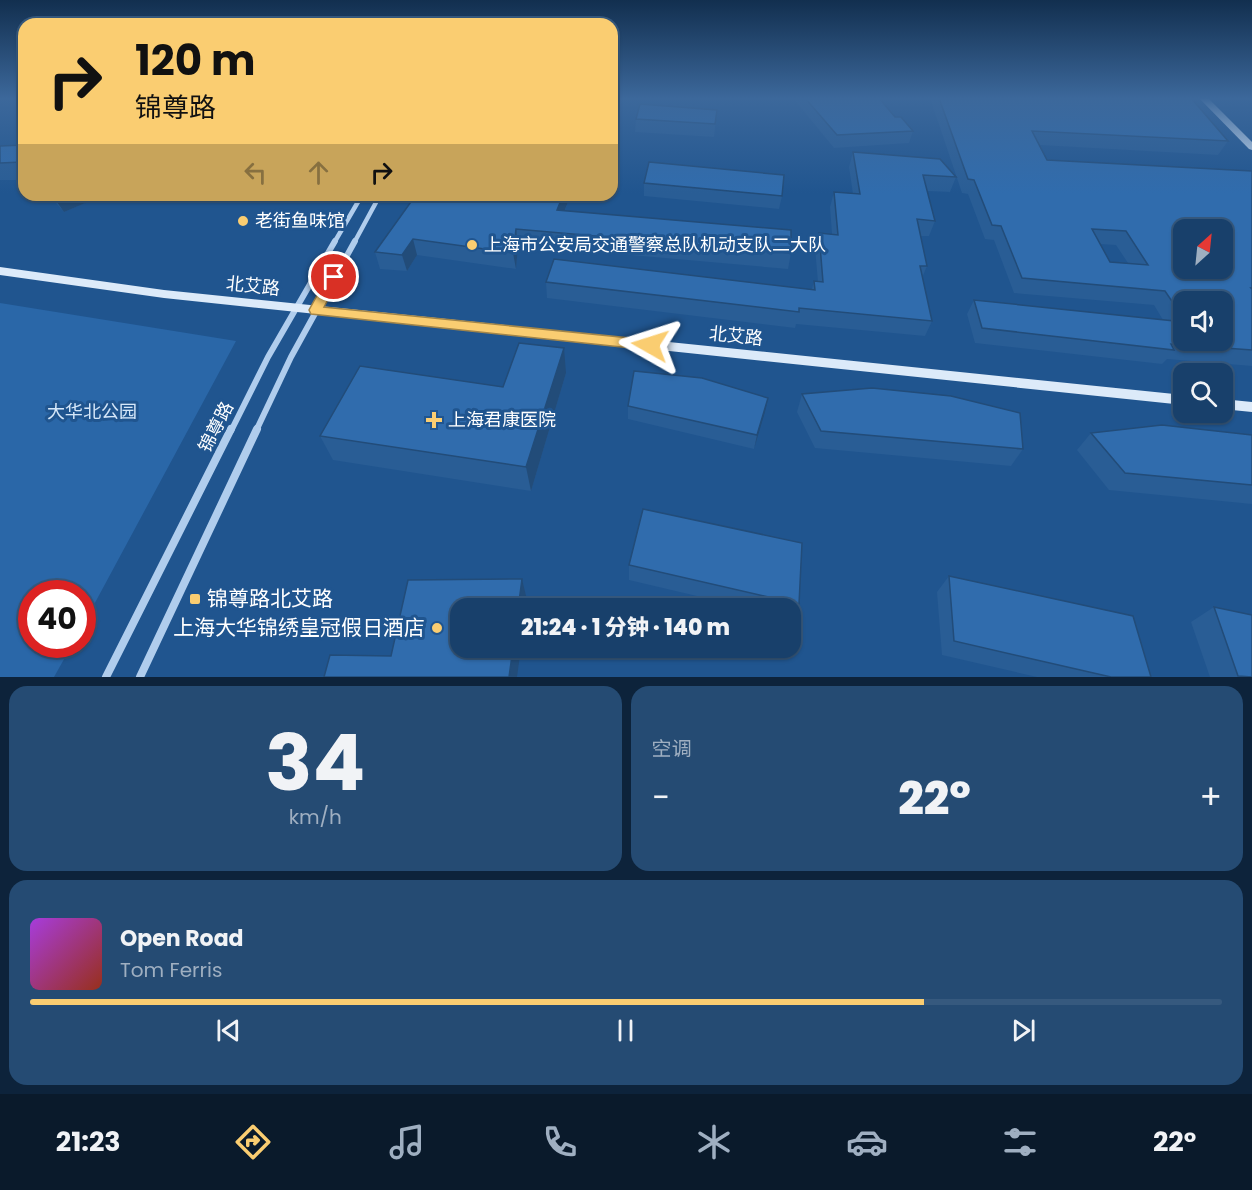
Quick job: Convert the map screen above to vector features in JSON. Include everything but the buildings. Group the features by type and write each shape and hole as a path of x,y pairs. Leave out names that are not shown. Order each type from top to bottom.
{"street":[{"path":"1235,130 1252,147"},
{"name":"锦尊路","path":"106,677 263,368 358,201"},
{"name":"锦尊路","path":"140,677 291,357 377,201"},
{"name":"北艾路","path":"0,271 164,294 1173,399"},
{"path":"1233,405 1252,407"}],"green space":[{"name":"大华北公园","path":"0,303 236,341 96,601 96,580 18,580 18,658 65,658 54,677 0,677"}],"place":[{"name":"老街鱼味馆","path":"243,221"},
{"name":"上海市公安局交通警察总队机动支队二大队","path":"472,245"},
{"name":"上海君康医院","path":"434,420"},
{"name":"锦尊路北艾路","path":"195,599"},
{"name":"上海大华锦绣皇冠假日酒店","path":"437,628"}],"route":[{"path":"334,277 316,310 650,345"}]}
